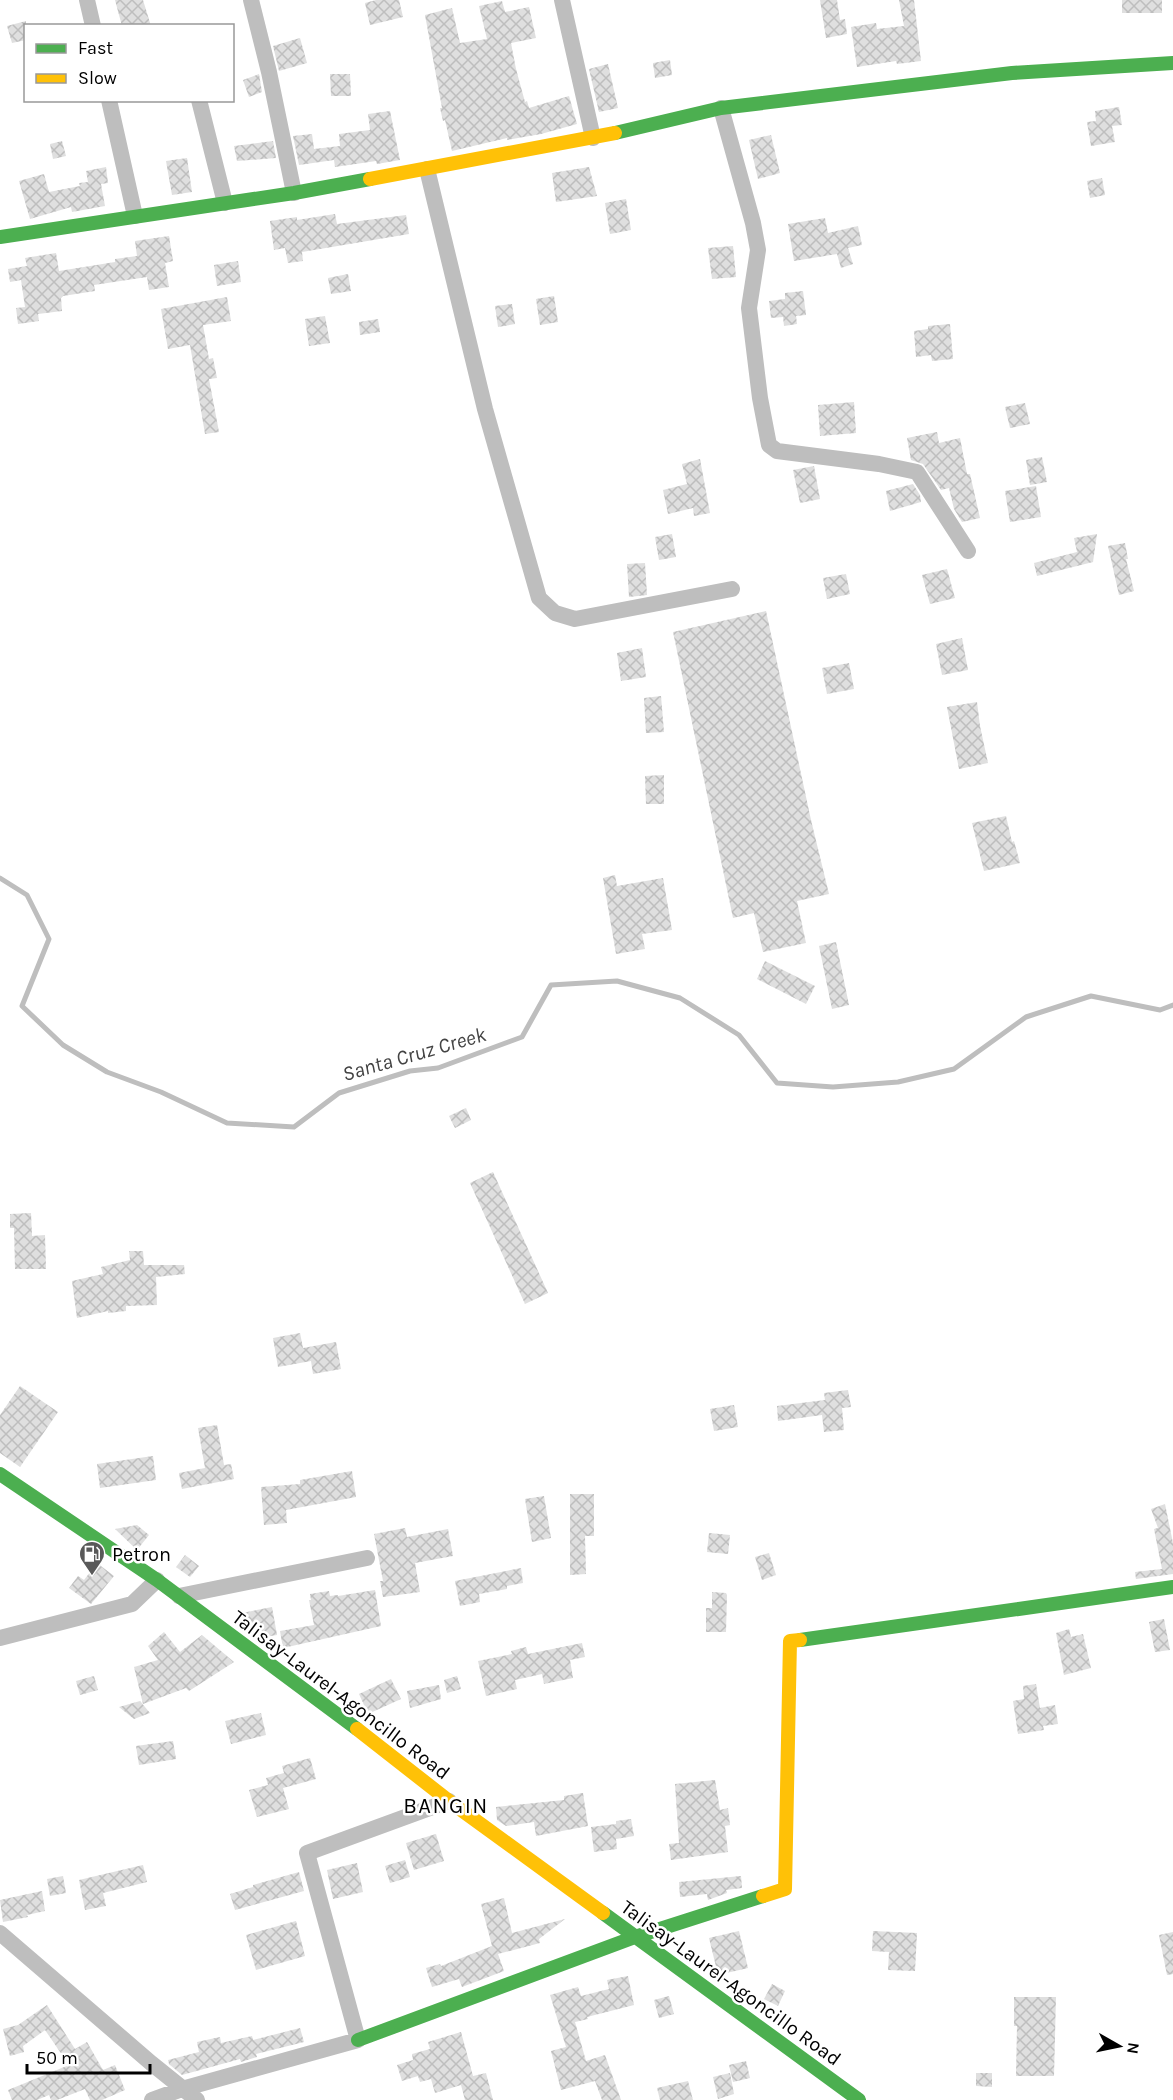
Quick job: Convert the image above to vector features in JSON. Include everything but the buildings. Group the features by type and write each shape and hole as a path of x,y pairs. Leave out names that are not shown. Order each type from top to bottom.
{"street":[{"path":"87,0 93,24"},
{"path":"251,0 269,72 294,193"},
{"path":"562,0 593,138"},
{"path":"0,237 294,193 593,138 721,108 1012,73 1173,63"},
{"path":"110,102 135,216"},
{"path":"200,102 225,203"},
{"path":"721,108 753,223 758,250 748,308 769,445 777,451 879,464 917,472 968,551"},
{"path":"427,169 485,409 539,598 555,613 575,619 732,590"},
{"name":"Talisay-Laurel-Agoncillo Road","path":"0,1474 179,1596 385,1750 448,1801 859,2100"},
{"path":"179,1596 367,1558"},
{"path":"0,1638 132,1604 157,1580"},
{"path":"152,2100 182,2089 358,2040 635,1937 785,1889 790,1641 1173,1587"},
{"path":"358,2040 308,1853 448,1801"},
{"path":"0,1933 197,2100"}],"waterway":[{"name":"Santa Cruz Creek","path":"0,878 27,895 49,939 22,1006 63,1045 107,1072 161,1092 227,1123 294,1127 339,1093 410,1071 438,1068 522,1037 551,985 617,981 680,998 739,1035 777,1083 833,1087 898,1082 954,1069 1026,1017 1091,996 1160,1010 1173,1005"}],"traffic: fast":[{"path":"615,133 721,108 1012,73 1173,63"},
{"path":"0,237 294,193 370,179"},
{"path":"0,1474 157,1580 357,1729"},
{"path":"800,1640 1173,1587"},
{"path":"358,2040 635,1937 763,1896"},
{"path":"603,1913 859,2100"}],"traffic: slow":[{"path":"370,179 615,133"},
{"path":"763,1896 785,1889 790,1641 800,1640"},
{"path":"357,1729 449,1801 603,1913"}],"place":[{"name":"Petron","path":"92,1577"}],"district":[{"name":"BANGIN","path":"446,1806"}]}
